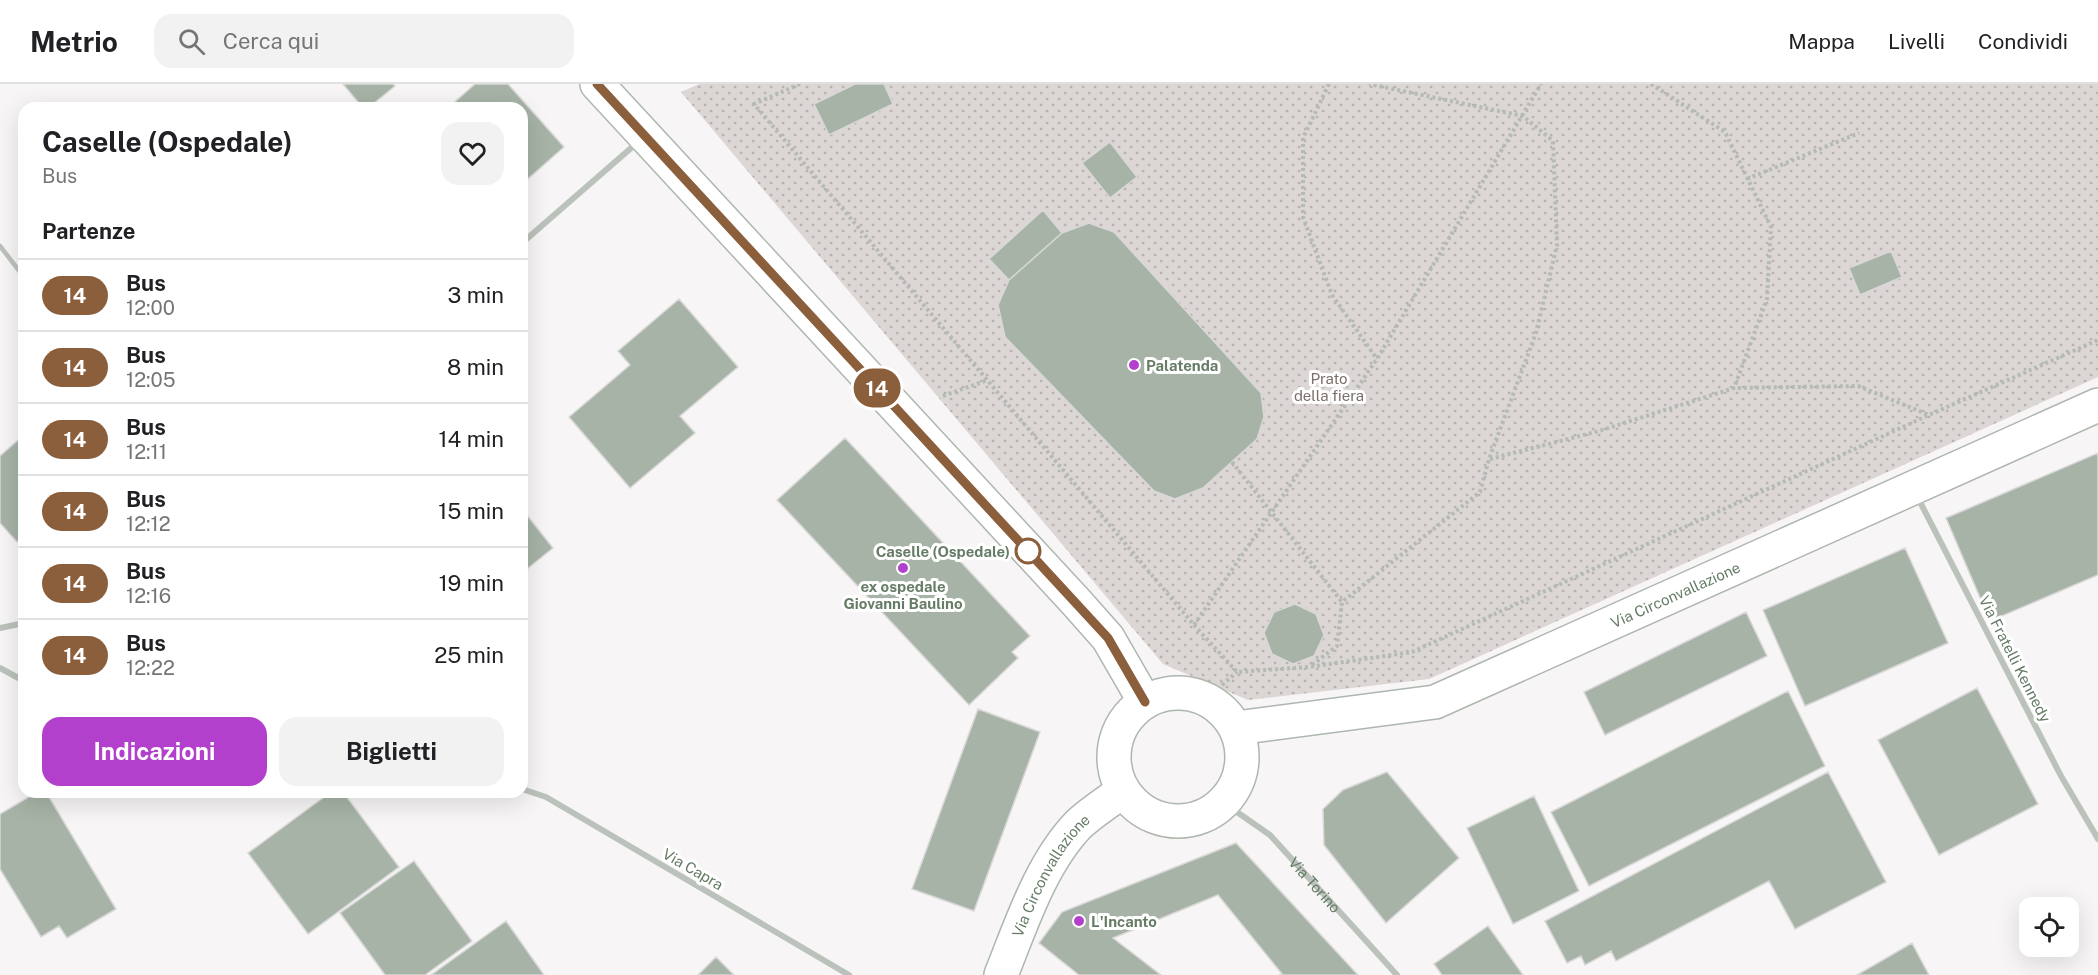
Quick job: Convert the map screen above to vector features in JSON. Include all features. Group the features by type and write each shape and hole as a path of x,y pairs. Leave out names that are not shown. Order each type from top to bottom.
{"street":[{"path":"602,86 645,136 1108,638 1145,702"},
{"path":"528,238 645,136"},
{"name":"Via Circonvallazione","path":"1236,728 1435,702 2098,405"},
{"name":"Via Fratelli Kennedy","path":"1913,489 2061,776 2098,839"},
{"path":"0,628 18,624"},
{"path":"0,668 18,678"},
{"path":"1185,693 1206,699 1218,706 1236,728 1242,747 1242,767 1236,786 1224,803 1208,814 1190,820 1171,821 1152,816 1135,806 1123,791 1115,772 1114,751 1119,732 1129,715 1145,702 1165,695 1185,693"},
{"name":"Via Capra","path":"528,791 546,797 849,975"},
{"name":"Via Circonvallazione","path":"1001,975 1041,881 1062,847 1079,824 1123,791"},
{"name":"Via Torino","path":"1224,803 1270,835 1397,975"}],"lane":[{"path":"0,246 18,269"}],"path":[{"path":"800,84 754,104 1237,672 1310,667 1412,652 2098,340"},
{"path":"1329,84 1303,138 1303,217 1332,295 1377,358"},
{"path":"1310,667 1336,646 1342,602 1480,492 1489,459 1536,333 1557,245 1553,141 1523,116 1369,84"},
{"path":"1194,624 1377,358 1541,84"},
{"path":"1651,84 1725,132 1771,227 1767,299 1734,388"},
{"path":"1748,179 1859,133"},
{"path":"1489,459 1599,431 1734,388 1858,387 1929,415"},
{"path":"1232,462 1342,602"}],"green space":[{"name":"Prato della fiera","path":"699,84 2098,84 2098,377 1429,679 1248,700 1163,664 681,92"}],"building":[{"path":"343,84 393,84 395,86 375,102 358,102"},
{"path":"475,84 508,84 524,102 455,102"},
{"path":"855,84 884,84 893,104 829,135 814,104"},
{"path":"528,106 564,147 528,179"},
{"path":"1110,142 1137,177 1110,198 1082,163"},
{"path":"1043,210 1062,233 1009,280 989,259"},
{"name":"Palatenda","path":"1089,223 1114,232 1261,393 1264,417 1257,439 1203,488 1175,499 1154,491 1005,337 998,305 1009,280 1062,233"},
{"path":"1891,251 1902,277 1860,295 1849,268"},
{"path":"679,299 738,367 680,416 695,433 630,488 569,417 630,365 618,351"},
{"name":"ex ospedale Giovanni Baulino","path":"845,438 1030,636 1012,652 1018,658 969,705 777,500"},
{"path":"18,440 17,542 0,523 0,456"},
{"path":"2098,453 2098,575 1990,621 1946,518"},
{"path":"528,517 553,548 528,568"},
{"path":"1905,548 1948,643 1805,706 1763,610"},
{"path":"1295,604 1316,614 1324,635 1314,656 1293,664 1272,654 1264,633 1274,612"},
{"path":"1746,612 1767,656 1605,735 1584,692"},
{"path":"1977,688 2038,804 1939,855 1878,740"},
{"path":"1788,691 1825,766 1589,886 1551,812"},
{"path":"978,709 1040,732 974,911 912,889"},
{"path":"1387,772 1459,858 1386,923 1324,845 1323,809 1343,790"},
{"path":"1828,772 1886,882 1795,929 1769,881 1616,961 1611,951 1585,965 1581,956 1567,963 1545,921"},
{"path":"1534,796 1579,891 1513,924 1467,828"},
{"path":"27,798 50,798 116,909 67,938 59,926 41,937 0,869 0,814"},
{"path":"323,798 347,798 399,867 308,934 248,853"},
{"path":"1236,843 1358,975 1279,975 1282,974 1218,895 1113,938 1161,975 1079,975 1039,943 1062,912"},
{"path":"414,861 472,941 425,975 385,975 340,913"},
{"path":"506,921 544,975 431,975"},
{"path":"1488,926 1523,975 1442,975 1434,964"},
{"path":"1912,943 1929,975 1857,975"},
{"path":"716,957 734,975 698,975"}],"bus line":[{"name":"14","path":"597,84 1108,638 1145,702"}],"place":[{"name":"Palatenda","path":"1134,365"},
{"name":"Caselle (Ospedale)","path":"1028,551"},
{"name":"ex ospedale Giovanni Baulino","path":"903,568"},
{"name":"L'Incanto","path":"1079,921"}]}
